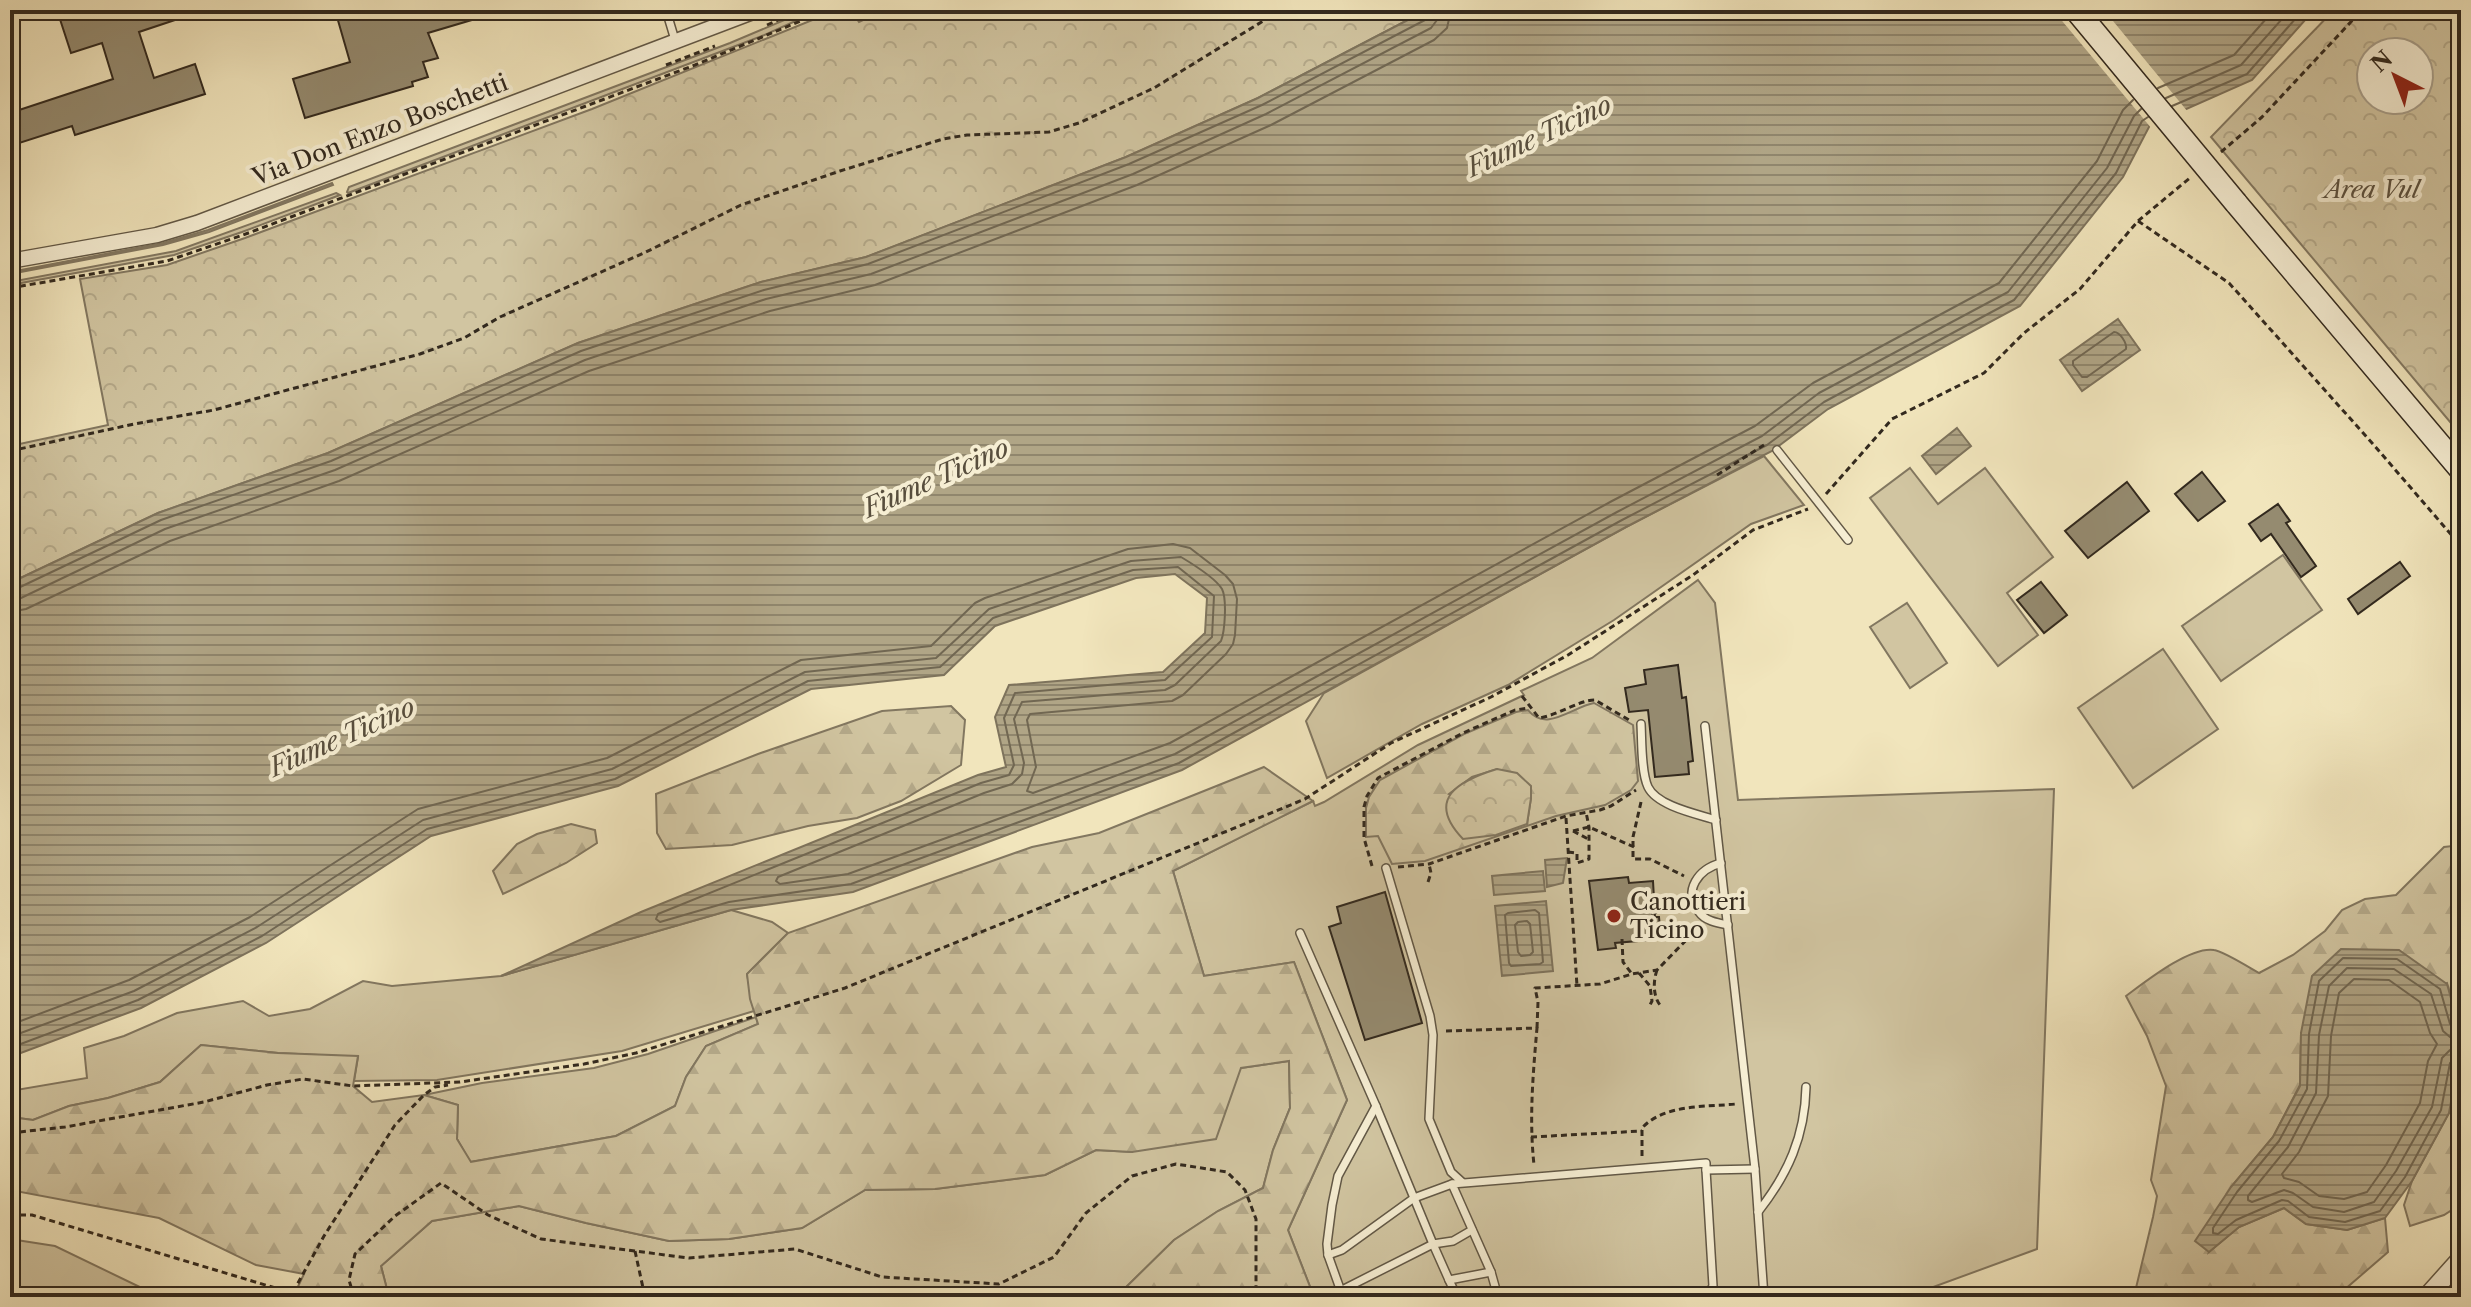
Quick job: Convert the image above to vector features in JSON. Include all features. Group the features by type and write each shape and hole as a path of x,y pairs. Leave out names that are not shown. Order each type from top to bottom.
{"main road":[{"path":"2076,10 2461,470"}],"street":[{"name":"Via Don Enzo Boschetti","path":"10,261 157,235 197,223 758,10"},
{"path":"2427,1297 2461,1259"}],"lane":[{"path":"666,10 676,42"},
{"path":"1777,450 1848,540"},
{"path":"1641,724 1647,783 1657,799 1716,820"},
{"path":"1705,726 1755,1169 1764,1297"},
{"path":"1721,863 1709,866 1700,873 1694,882 1693,901 1706,919 1728,925"},
{"path":"1386,868 1433,1031 1429,1119 1451,1172 1464,1183"},
{"path":"1300,933 1457,1297"},
{"path":"1758,1212 1773,1192 1799,1139 1806,1112 1806,1087"},
{"path":"1376,1106 1338,1176 1327,1244 1341,1294 1433,1244 1453,1241 1472,1230"},
{"path":"1328,1255 1342,1250 1414,1198 1452,1184 1642,1168 1706,1166 1755,1169"},
{"path":"1706,1166 1713,1286 1707,1297"},
{"path":"1452,1184 1491,1272 1498,1297"},
{"path":"1449,1280 1491,1272"}],"path":[{"path":"10,288 167,261 724,54 827,10"},
{"path":"10,451 214,410 420,354 464,338 500,317 646,252 741,205 798,185 943,139 967,135 1049,132 1079,123 1154,88 1281,10"},
{"path":"2213,158 2262,117 2362,10"},
{"path":"10,1215 32,1215 294,1295 324,1236 395,1125 435,1087 636,1053 845,988 1305,799 1391,743 1491,697 1568,655 1693,575 1753,530 1814,507 1892,419 1984,373 2024,333 2080,289 2138,221 2190,178"},
{"path":"340,187 344,197"},
{"path":"2138,221 2229,283 2461,546"},
{"path":"1717,475 1766,444"},
{"path":"1522,696 1539,718 1595,700 1641,724"},
{"path":"1529,708 1515,710 1463,733 1378,778 1364,807 1364,838 1373,869 1429,864 1566,816 1611,806 1647,783"},
{"path":"1647,783 1637,816 1633,859 1650,859 1694,882"},
{"path":"1568,852 1577,853 1577,863 1585,862 1591,855 1586,811"},
{"path":"1566,816 1577,986"},
{"path":"1567,831 1589,827 1634,847"},
{"path":"1573,831 1590,840"},
{"path":"1428,882 1431,873 1429,864"},
{"path":"1651,913 1665,912 1693,901"},
{"path":"1660,1005 1655,998 1657,970 1706,919"},
{"path":"1622,939 1623,962 1632,974"},
{"path":"1535,1177 1531,1137 1538,1002 1535,988 1600,984 1657,970"},
{"path":"1639,973 1651,988 1653,997 1649,1007"},
{"path":"1433,1031 1537,1028"},
{"path":"10,1133 65,1127 204,1102 303,1079 353,1086 460,1082"},
{"path":"1642,1168 1642,1128 1655,1116 1747,1102"},
{"path":"1531,1137 1642,1131"},
{"path":"354,1297 349,1280 355,1254 395,1216 441,1183 488,1215 541,1239 689,1258 795,1249 882,1277 999,1284 1054,1257 1086,1213 1132,1176 1176,1164 1227,1172 1245,1190 1256,1219 1256,1291 1251,1297"},
{"path":"635,1251 645,1297"}],"green space":[{"path":"808,10 820,10 762,36 347,192 349,187 730,43"},
{"path":"837,10 851,10 859,22 878,13 878,10 1427,10 1258,98 1126,157 866,257 761,282 578,343 328,453 158,513 10,583 10,446 108,425 80,279 167,265 245,238 592,109"},
{"name":"Area Vul","path":"2334,10 2461,10 2461,435 2211,137"},
{"path":"332,183 209,232 163,245 10,274 163,243 208,230"},
{"path":"336,193 340,195 174,255 10,285 10,282 176,251"},
{"path":"1764,456 1804,505 1751,524 1614,620 1508,685 1422,724 1327,778 1306,721 1324,693 1626,527"},
{"path":"1910,468 1938,504 1985,468 2053,557 2007,593 2038,635 1998,666 1870,498"},
{"path":"2283,555 2322,610 2221,681 2182,626"},
{"name":"Canottieri Ticino","path":"1698,580 1715,603 1738,800 2054,789 2037,1249 1906,1297 1314,1297 1288,1230 1347,1100 1294,962 1204,976 1173,871 1313,801 1315,806 1324,802 1418,745 1524,695 1521,691 1592,658"},
{"path":"1907,603 1947,663 1910,688 1870,627"},
{"path":"2163,649 2218,729 2133,788 2078,708"},
{"path":"1594,703 1633,725 1638,781 1631,790 1605,805 1556,816 1425,861 1392,864 1378,836 1366,837 1366,808 1380,780 1464,734 1516,712 1528,710 1535,716 1551,719","holes":["1497,769 1531,798 1527,824 1449,794 1472,777"]},
{"path":"951,706 965,720 961,765 901,801 857,818 808,826 732,845 666,849 657,833 656,794 882,711"},
{"path":"1264,767 1313,801 1173,871 1204,976 1294,962 1347,1100 1288,1230 1314,1297 1116,1297 1174,1240 1218,1211 1263,1188 1273,1150 1290,1108 1289,1061 1241,1068 1216,1139 1132,1152 1096,1150 1045,1175 935,1189 865,1190 802,1228 729,1239 669,1241 519,1206 432,1221 381,1266 389,1297 293,1297 304,1274 256,1265 159,1218 10,1190 10,1117 33,1120 69,1106 160,1082 201,1045 278,1053 358,1056 353,1086 372,1102 424,1095 458,1105 457,1139 471,1162 616,1136 675,1106 686,1077 706,1046 758,1024 750,999 747,974 788,933 1032,847 1099,833"},
{"path":"1497,769 1517,773 1531,786 1527,824 1496,835 1463,839 1452,825 1447,802 1459,786"},
{"path":"571,824 595,830 597,843 566,863 503,894 493,871 517,844 537,834"},
{"path":"2461,845 2461,1034 2447,983 2301,1033 2300,1085 2273,1137 2231,1187 2209,1252 2239,1227 2284,1208 2306,1224 2347,1230 2385,1218 2388,1252 2336,1297 2125,1297 2136,1288 2153,1217 2157,1196 2151,1180 2166,1086 2147,1036 2126,996 2168,966 2204,950 2224,953 2259,973 2293,955 2325,931 2342,910 2365,899 2396,895 2444,847"},
{"path":"731,910 772,922 788,933 747,974 754,1011 622,1051 437,1080 354,1081 358,1057 201,1045 160,1082 69,1106 33,1120 10,1117 10,1091 87,1078 84,1048 124,1036 177,1013 243,1001 269,1016 310,1009 363,981 392,986 501,976"},
{"path":"756,1017 758,1024 706,1046 686,1077 675,1106 616,1136 470,1162 457,1139 458,1105 424,1095 482,1083 594,1068 648,1054"},
{"path":"2461,1046 2461,1204 2444,1215 2410,1226 2404,1205 2412,1181 2449,1113"},
{"path":"1289,1061 1290,1108 1273,1150 1263,1188 1218,1211 1174,1240 1116,1297 389,1297 381,1266 432,1221 519,1206 669,1241 729,1239 802,1228 865,1190 935,1189 1045,1175 1096,1150 1132,1152 1241,1068"},
{"path":"10,1239 55,1246 148,1291 169,1297 10,1297"},
{"path":"2070,1289 2109,1297 2046,1297"}],"water":[{"name":"Fiume Ticino","path":"1427,10 2314,10 2252,80 2150,125 2123,177 2020,306 1828,409 1772,451 1626,527 1182,770 853,892 731,910 501,976 641,912 978,775 1006,767 995,717 1009,685 1163,672 1205,633 1207,598 1175,574 1136,578 995,626 944,675 811,689 618,786 431,836 266,943 141,1008 10,1057 10,583 158,513 328,453 578,343 761,282 866,257 1126,157 1258,98"},
{"path":"2118,319 2140,350 2082,391 2060,360"},
{"path":"1957,428 1971,446 1936,474 1922,456"},
{"path":"1567,858 1563,883 1547,887 1545,860"},
{"path":"1543,871 1545,891 1494,895 1492,876"},
{"path":"1546,901 1553,971 1502,976 1495,906"},
{"path":"2341,949 2399,950 2447,984 2461,1034 2449,1113 2412,1181 2385,1218 2347,1230 2306,1224 2284,1208 2239,1227 2209,1252 2195,1241 2231,1187 2273,1137 2300,1086 2301,1033 2312,976"}],"pier":[{"path":"2053,10 2104,10 2188,112 2152,129"}],"building":[{"path":"57,10 196,10 196,13 139,32 154,78 195,64 205,94 75,135 72,126 10,146 10,113 113,79 102,43 71,53"},
{"path":"335,10 491,10 492,14 428,33 438,58 423,62 428,77 412,82 413,86 305,118 293,79 350,62"},
{"path":"2202,472 2225,501 2198,521 2175,494"},
{"path":"2127,482 2149,511 2088,558 2065,531"},
{"path":"2278,504 2290,521 2286,523 2316,566 2301,577 2271,534 2261,541 2249,524"},
{"path":"2400,562 2410,576 2358,614 2348,599"},
{"path":"2041,582 2067,615 2044,633 2017,600"},
{"path":"1678,665 1682,698 1686,697 1693,761 1688,762 1689,774 1655,777 1648,710 1629,712 1625,688 1646,684 1644,670"},
{"path":"1628,877 1629,883 1653,881 1655,917 1659,917 1661,939 1615,943 1616,948 1598,950 1589,881"},
{"path":"1385,892 1422,1023 1365,1040 1329,927 1341,923 1337,907"}],"place":[{"name":"Canottieri Ticino","path":"1614,916"}]}
